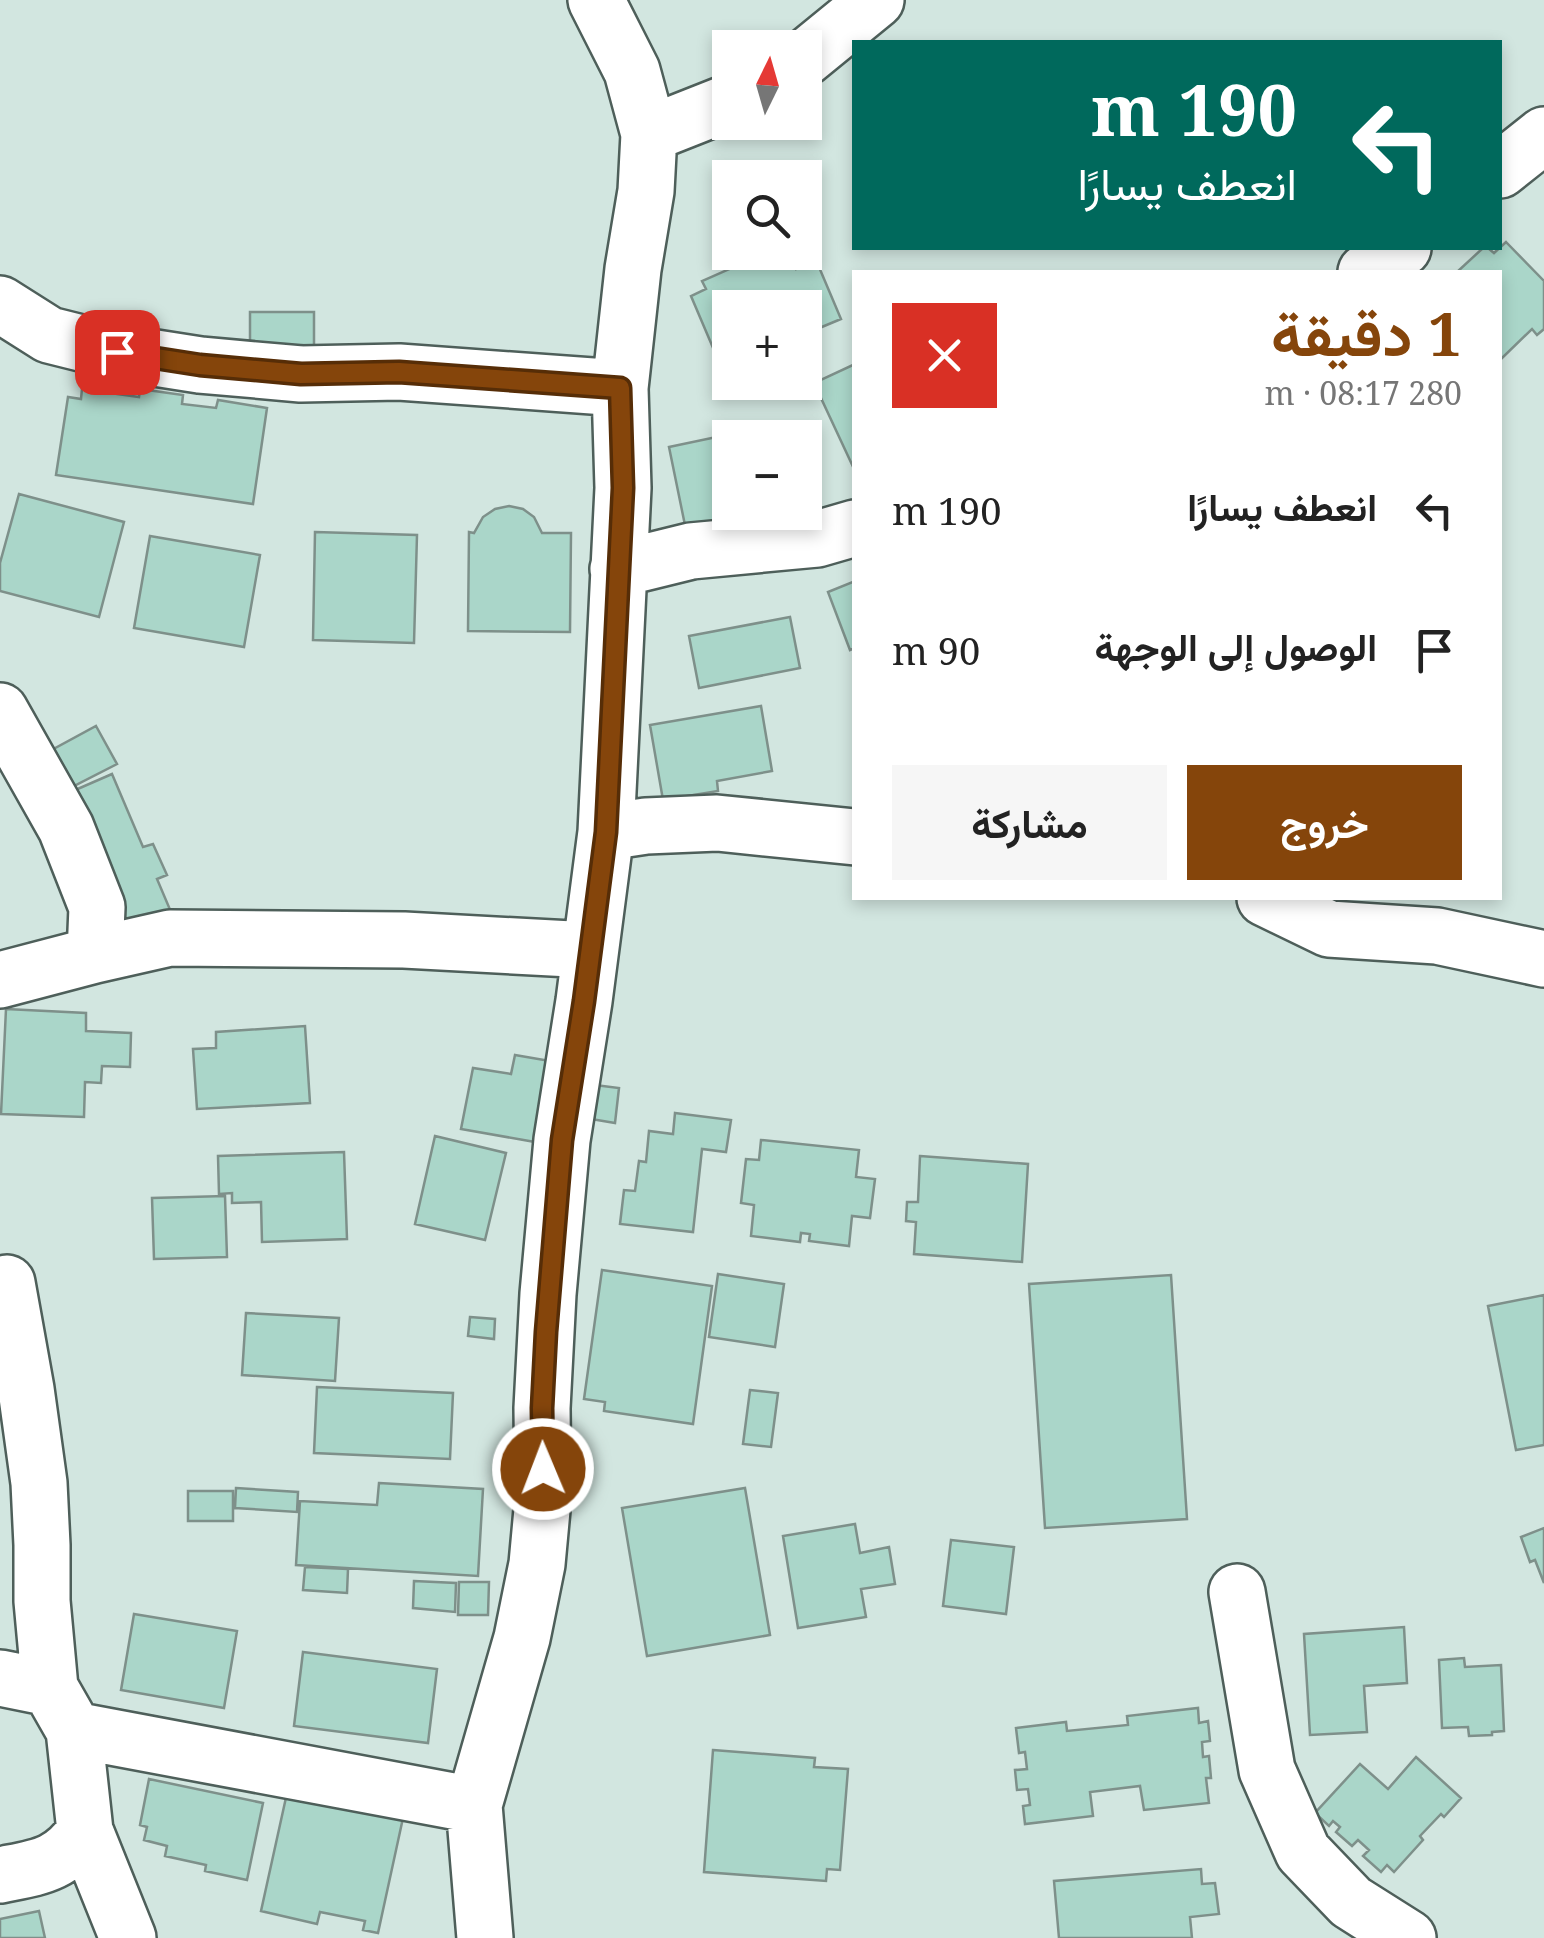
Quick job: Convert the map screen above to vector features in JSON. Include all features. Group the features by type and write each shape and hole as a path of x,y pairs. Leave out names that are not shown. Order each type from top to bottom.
{"street":[{"path":"481,1931 474,1804 522,1638 537,1564 544,1500 542,1408 555,1217 562,1140 606,832 623,488 620,388 632,269 646,191 648,134 632,72 596,0"},
{"path":"822,44 876,0"},
{"path":"648,134 712,109"},
{"path":"1502,168 1544,135"},
{"path":"1369,270 1400,250"},
{"path":"0,304 49,335 117,352 200,365 301,374 399,372 620,388"},
{"path":"618,569 692,551 817,539 852,529"},
{"path":"0,711 66,828 96,907 95,955"},
{"path":"606,832 717,823 852,837"},
{"path":"1268,900 1329,929 1438,936 1544,959"},
{"path":"0,980 170,938 404,940 590,950"},
{"path":"7,1283 39,1483 41,1699 85,1832 128,1938"},
{"path":"1237,1592 1267,1770 1303,1852 1351,1902 1408,1938"},
{"path":"41,1699 474,1804"},
{"path":"0,1874 56,1860 72,1850 85,1832"}],"building":[{"path":"1506,242 1544,281 1544,329 1537,335 1532,329 1502,358 1502,270 1459,270 1481,250 1494,253 1502,250"},
{"path":"727,270 820,270 841,319 822,327 822,290 712,290 712,345 691,296 706,289 702,281"},
{"path":"250,312 314,312 314,353 250,354"},
{"path":"852,365 852,465 822,400 822,379"},
{"path":"82,389 139,397 140,389 183,395 182,404 216,408 218,400 267,408 253,504 56,475 68,397 81,399"},
{"path":"712,438 712,530 687,535 669,447"},
{"path":"19,494 124,522 99,617 0,591 0,563"},
{"path":"509,506 534,517 542,533 571,533 570,632 468,631 469,532 474,533 483,517 495,509"},
{"path":"315,532 417,535 414,643 313,640"},
{"path":"150,536 260,555 244,647 134,628"},
{"path":"852,582 850,650 828,592"},
{"path":"790,617 800,668 699,688 689,636"},
{"path":"761,706 772,771 717,781 718,791 663,800 650,725"},
{"path":"96,726 117,764 68,789 48,752"},
{"path":"112,774 143,847 153,844 167,875 157,879 174,919 129,938 73,791"},
{"path":"6,1009 86,1013 86,1031 131,1033 130,1067 102,1066 101,1083 85,1082 84,1117 1,1114"},
{"path":"305,1026 310,1103 197,1109 193,1049 216,1048 216,1032"},
{"path":"515,1055 550,1061 535,1142 461,1129 473,1068 511,1074"},
{"path":"595,1085 619,1088 615,1123 591,1119"},
{"path":"675,1113 731,1120 726,1152 702,1149 693,1232 620,1224 624,1190 635,1191 639,1161 646,1162 649,1131 673,1134"},
{"path":"435,1136 506,1153 485,1240 415,1224"},
{"path":"761,1140 859,1150 856,1177 875,1179 870,1218 852,1216 849,1246 809,1241 810,1234 801,1233 800,1242 751,1236 754,1205 741,1203 746,1159 759,1160"},
{"path":"344,1152 347,1239 262,1242 261,1202 232,1203 232,1193 219,1194 218,1156"},
{"path":"920,1156 1028,1164 1022,1262 914,1254 916,1222 906,1221 907,1202 918,1202"},
{"path":"225,1196 227,1257 154,1259 152,1198"},
{"path":"602,1270 712,1286 693,1424 604,1411 605,1402 584,1399"},
{"path":"718,1274 784,1284 775,1347 709,1337"},
{"path":"1171,1275 1187,1519 1045,1528 1029,1284"},
{"path":"1544,1295 1544,1445 1516,1450 1488,1306"},
{"path":"246,1313 339,1318 335,1381 242,1375"},
{"path":"470,1317 495,1319 494,1339 468,1336"},
{"path":"317,1387 453,1393 450,1459 314,1453"},
{"path":"750,1390 778,1393 771,1447 743,1444"},
{"path":"379,1483 483,1489 478,1576 296,1565 300,1501 377,1505"},
{"path":"236,1488 298,1492 297,1512 235,1508"},
{"path":"745,1488 770,1635 647,1656 622,1508"},
{"path":"188,1491 233,1491 233,1521 188,1521"},
{"path":"855,1524 860,1553 889,1547 895,1584 861,1589 866,1617 798,1628 783,1536"},
{"path":"1544,1528 1544,1583 1535,1560 1530,1562 1521,1537"},
{"path":"951,1540 1014,1547 1006,1614 943,1606"},
{"path":"305,1567 348,1569 347,1593 303,1590"},
{"path":"414,1581 456,1583 455,1612 413,1608"},
{"path":"459,1582 489,1582 488,1615 458,1615"},
{"path":"134,1614 237,1631 224,1708 121,1690"},
{"path":"1404,1627 1407,1683 1364,1686 1367,1732 1310,1735 1304,1634"},
{"path":"303,1652 437,1669 428,1743 294,1726"},
{"path":"1464,1658 1465,1667 1501,1665 1504,1731 1469,1736 1468,1727 1442,1728 1439,1660"},
{"path":"1198,1708 1199,1723 1208,1721 1210,1741 1202,1742 1203,1757 1209,1756 1209,1803 1144,1810 1140,1786 1090,1792 1093,1816 1025,1824 1023,1806 1030,1805 1028,1789 1017,1790 1015,1770 1027,1769 1025,1752 1019,1753 1016,1728 1066,1722 1067,1731 1128,1725 1127,1716"},
{"path":"713,1750 815,1758 814,1767 848,1769 840,1870 827,1869 826,1881 704,1872"},
{"path":"1416,1757 1461,1798 1420,1836 1423,1840 1394,1872 1387,1865 1381,1872 1363,1856 1369,1850 1358,1840 1352,1846 1336,1832 1340,1827 1333,1821 1329,1826 1315,1813 1360,1764 1388,1789"},
{"path":"149,1779 263,1803 247,1880 205,1871 206,1865 165,1856 167,1846 144,1840 147,1827 140,1825"},
{"path":"287,1793 403,1818 378,1933 363,1930 365,1921 320,1912 317,1924 261,1911"},
{"path":"1201,1869 1202,1884 1215,1883 1219,1914 1190,1917 1192,1938 1059,1938 1054,1881"},
{"path":"39,1911 45,1938 0,1938 0,1919"}],"route":[{"path":"117,352 200,365 301,374 399,372 620,388 623,488 606,832 562,1140 548,1294 543,1469"}]}
